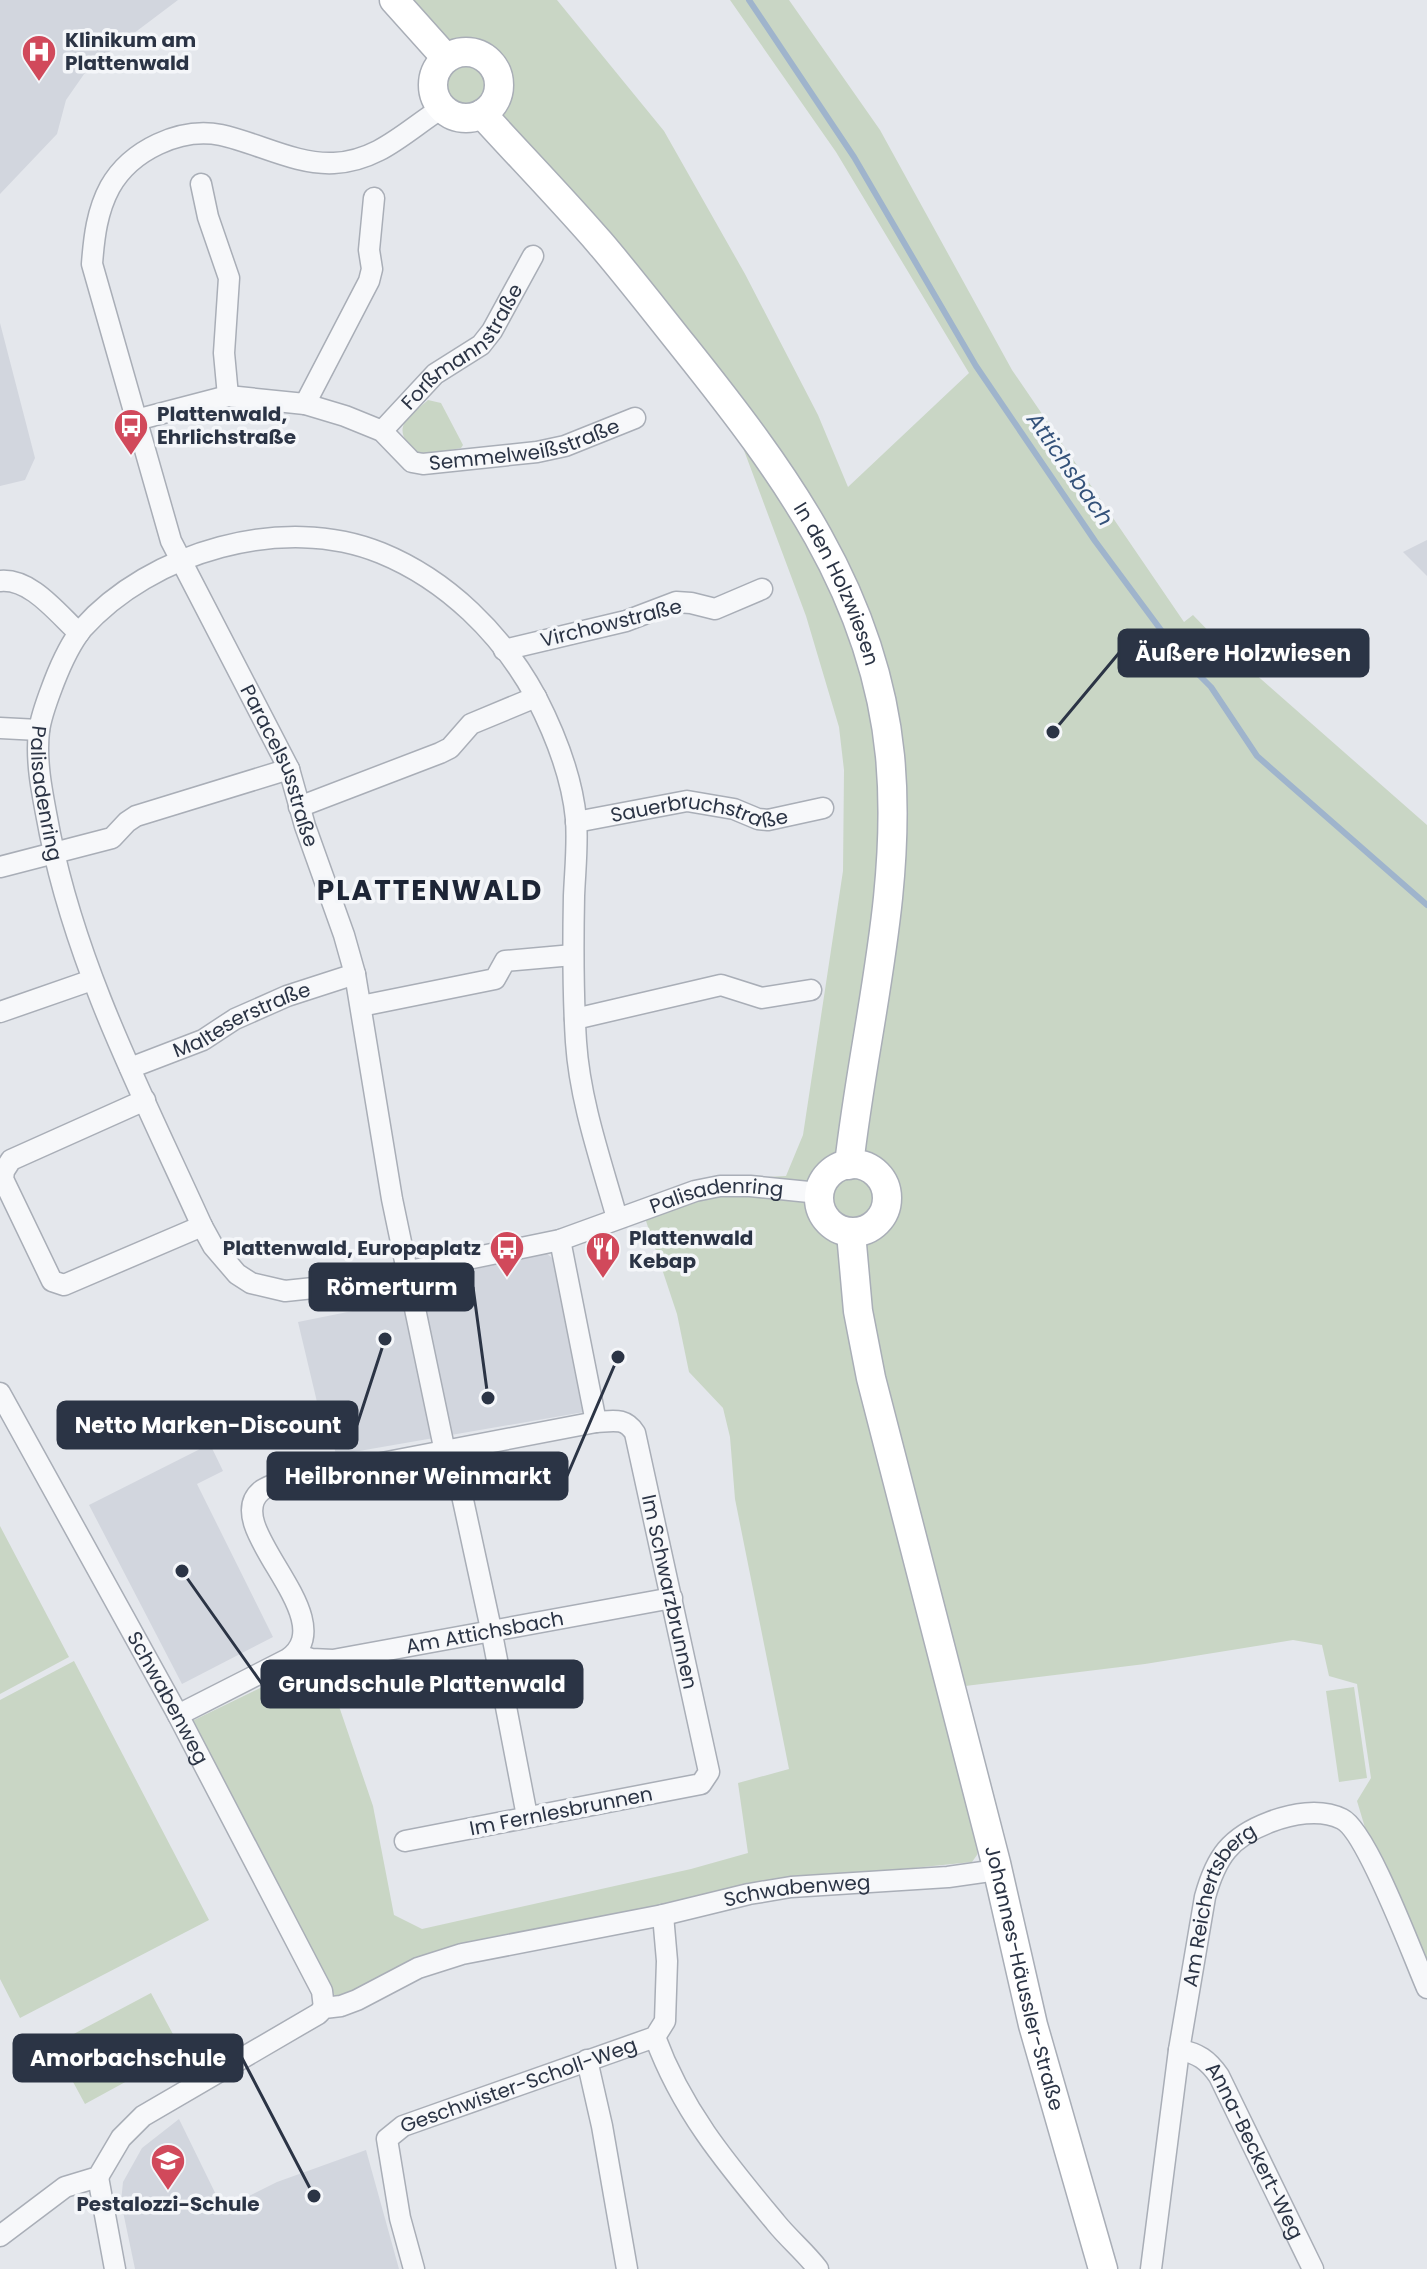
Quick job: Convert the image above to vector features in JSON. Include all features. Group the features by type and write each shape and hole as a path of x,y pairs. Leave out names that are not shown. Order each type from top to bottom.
{"street":[{"path":"394,0 446,58"},
{"path":"457,53 479,54 489,61 496,72 497,96 482,114 464,118 442,108 434,95 433,85 434,75 446,58 457,53"},
{"name":"Paracelsusstraße","path":"442,108 398,141 357,160 333,163 309,161 218,135 189,134 168,139 128,165 111,184 95,232 92,264 171,541 289,769 355,974 406,1272 445,1452 458,1477 527,1816"},
{"name":"In den Holzwiesen","path":"482,114 600,243 779,470 826,548 844,585 864,640 890,756 892,827 884,921 849,1165"},
{"path":"201,184 208,217 229,278 224,353 228,396"},
{"path":"305,404 369,281 374,198"},
{"name":"Forßmannstraße","path":"382,431 435,374 481,345 492,331 533,256"},
{"path":"136,420 228,396 305,404 382,431"},
{"name":"Semmelweißstraße","path":"382,431 412,462 423,464 537,452 565,446 635,418"},
{"name":"Palisadenring","path":"617,1218 588,1111 577,1050 573,955 576,822 563,763 536,697 478,618 449,592 416,569 366,548 321,538 290,536 179,559 107,605 79,633 61,664 39,730 38,764 54,853 76,935 130,1068 202,1226 213,1246 237,1274 251,1283 276,1289 319,1288 560,1240 695,1191 720,1186 774,1187 819,1193"},
{"path":"0,581 16,580 27,586 79,633"},
{"name":"Virchowstraße","path":"504,650 626,621 676,602 715,609 762,589"},
{"path":"299,807 440,753 450,748 471,724 536,697"},
{"path":"0,728 39,730"},
{"path":"0,867 112,838 136,816 289,769"},
{"name":"Sauerbruchstraße","path":"576,822 687,801 734,809 768,820 823,808"},
{"path":"361,1006 495,979 505,961 573,955"},
{"name":"Malteserstraße","path":"130,1068 203,1040 235,1019 287,996 355,974"},
{"path":"0,1012 92,980"},
{"path":"575,1019 721,985 762,998 811,990"},
{"path":"145,1100 11,1160 3,1179 52,1281 57,1285 64,1285 202,1226"},
{"path":"849,1165 873,1170 884,1184 887,1202 875,1224 851,1233 830,1224 823,1215 819,1193 828,1174 838,1167 849,1165"},
{"name":"Johannes-Häussler-Straße","path":"851,1233 858,1311 871,1378 1041,2055 1103,2269"},
{"path":"178,1715 296,1654 305,1638 303,1619 254,1521 252,1511 258,1494 273,1485 596,1422 560,1240"},
{"name":"Schwabenweg","path":"0,1393 178,1715 322,1991 324,2008"},
{"name":"Im Schwarzbrunnen","path":"596,1422 621,1420 630,1425 635,1433 709,1772"},
{"name":"Am Attichsbach","path":"296,1654 311,1659 333,1660 672,1598"},
{"name":"Im Fernlesbrunnen","path":"405,1841 701,1784 709,1772"},
{"name":"Am Reichertsberg","path":"1151,2269 1179,2050 1205,1897 1211,1873 1234,1841 1273,1820 1313,1813 1342,1819 1352,1827 1373,1862 1427,1988"},
{"name":"Schwabenweg","path":"98,2177 121,2138 143,2116 324,2008 357,2000 418,1968 454,1956 663,1915 776,1889 948,1877 997,1870"},
{"name":"Geschwister-Scholl-Weg","path":"414,2269 400,2218 387,2139 403,2126 655,2037 665,2021 667,1961 663,1915"},
{"name":"Geschwister-Scholl-Weg","path":"655,2037 667,2071 692,2117 723,2159 818,2269"},
{"name":"Anna-Beckert-Weg","path":"1179,2050 1203,2057 1219,2076 1313,2269"},
{"path":"587,2060 627,2269"},
{"path":"0,2236 65,2187 98,2177 115,2269"}],"shaded area":[{"name":"Klinikum am Plattenwald","path":"0,0 178,0 89,67 66,100 57,134 0,194"},
{"path":"0,323 35,458 25,480 0,486"},
{"path":"1427,540 1427,576 1403,552"},
{"path":"546,1253 557,1262 584,1412 336,1455 328,1420 317,1402 298,1322 407,1300 427,1280"},
{"path":"210,1444 223,1471 197,1484 273,1637 182,1684 89,1505"},
{"path":"179,2119 223,2209 277,2182 366,2150 399,2269 135,2269 121,2202 123,2182 142,2148"}],"green space":[{"path":"395,0 557,0 664,131 745,274 818,415 848,487 969,373 836,152 730,0 789,0 880,130 1012,370 1184,622 1193,615 1221,644 1427,825 1427,1974 1366,1831 1357,1801 1371,1778 1357,1684 1329,1676 1322,1645 1293,1640 1145,1664 949,1688 981,1835 977,1855 972,1862 796,1880 555,1929 337,2000 190,1722 299,1669 327,1671 373,1806 394,1915 422,1929 691,1869 748,1853 738,1783 789,1769 735,1499 730,1437 723,1408 689,1372 677,1314 642,1209 762,1186 765,1177 786,1176 803,1135 843,871 844,770 839,727 806,616 721,389 493,106 500,83 494,65 478,53 454,51"},
{"path":"465,65 479,71 485,85 479,99 465,105 451,99 445,85 451,71"},
{"path":"428,400 441,403 463,445 461,448 422,455 407,442 403,436 404,424"},
{"path":"0,1526 69,1657 0,1694"},
{"path":"74,1661 209,1920 20,2018 0,1979 0,1700"},
{"path":"1354,1687 1367,1778 1339,1782 1326,1691"},
{"path":"151,1993 182,2051 85,2104 53,2045"}],"waterway":[{"name":"Attichsbach","path":"749,0 854,157 976,366 1095,541 1181,657 1211,687 1257,756 1427,905"}],"place":[{"name":"Klinikum am Plattenwald","path":"39,83"},
{"name":"Plattenwald, Ehrlichstraße","path":"131,457"},
{"name":"Äußere Holzwiesen","path":"1053,732"},
{"name":"Plattenwald, Europaplatz","path":"507,1279"},
{"name":"Plattenwald Kebap","path":"603,1280"},
{"name":"Netto Marken-Discount","path":"385,1339"},
{"name":"Heilbronner Weinmarkt","path":"618,1357"},
{"name":"Römerturm","path":"488,1398"},
{"name":"Grundschule Plattenwald","path":"182,1571"},
{"name":"Pestalozzi-Schule","path":"168,2192"},
{"name":"Amorbachschule","path":"314,2196"}],"district":[{"name":"PLATTENWALD","path":"430,890"}]}
